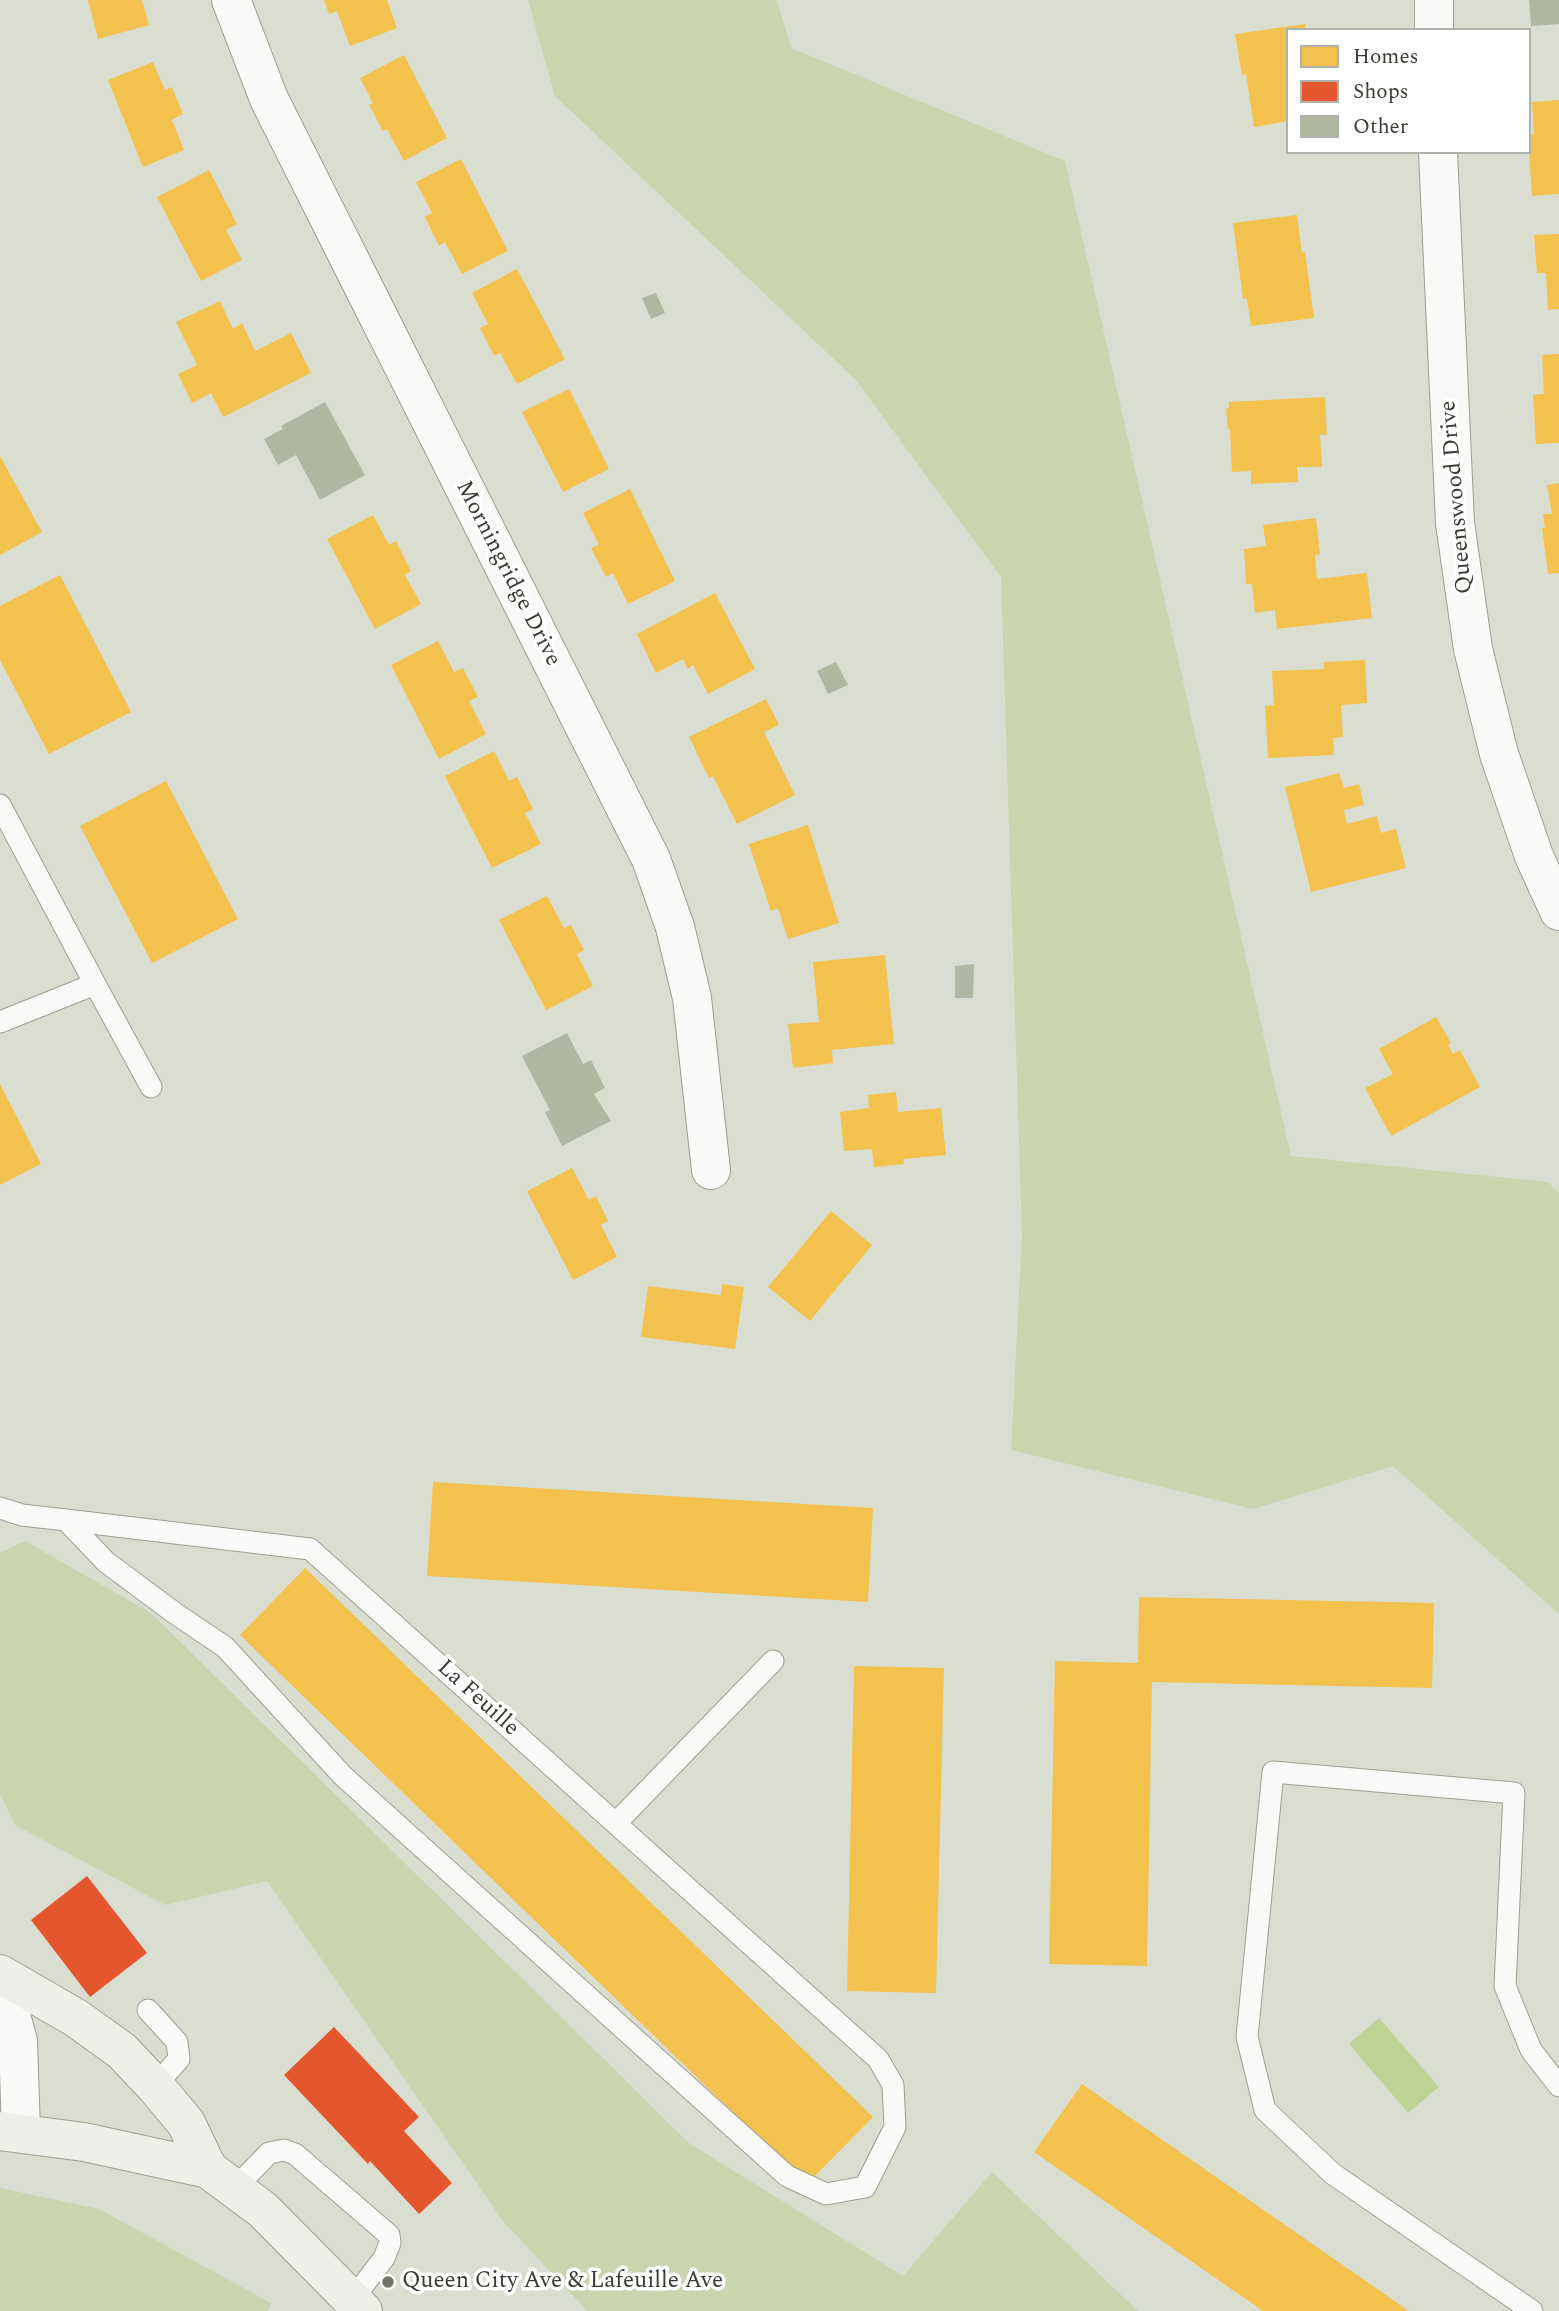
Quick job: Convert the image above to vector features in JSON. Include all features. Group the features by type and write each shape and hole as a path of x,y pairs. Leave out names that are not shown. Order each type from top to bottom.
{"main road":[{"path":"0,1975 76,2018 113,2044 156,2085 186,2123 221,2179"},
{"path":"10,2132 84,2142 221,2179 263,2210 357,2306"}],"street":[{"name":"Morningridge Drive","path":"231,0 269,99 651,859 675,927 692,998 711,1170"},
{"path":"1434,0 1434,28"},
{"name":"Queenswood Drive","path":"1437,154 1455,523 1473,649 1499,754 1534,856 1559,911"},
{"path":"0,1975 18,2041 10,2132"}],"lane":[{"path":"0,805 152,1087"},
{"path":"0,1022 95,984"},
{"name":"La Feuille","path":"0,1508 22,1515 66,1520 310,1549 878,2059 892,2085 895,2127 865,2187 826,2194 787,2176 343,1776 225,1647 106,1562 66,1520"},
{"path":"616,1823 773,1661"},
{"path":"1532,2311 1333,2174 1265,2110 1248,2037 1273,1772 1514,1793 1505,1986 1531,2050 1559,2086"},
{"path":"148,2010 177,2042 178,2059 156,2085"},
{"path":"221,2179 269,2153 284,2150 295,2154 389,2235 390,2243 384,2258 357,2306"}],"shaded area":[{"path":"528,0 777,0 791,48 1065,161 1291,1156 1548,1182 1559,1193 1559,1614 1393,1466 1253,1509 1011,1450 1022,1236 1001,577 855,379 555,96"},
{"path":"25,1541 151,1613 689,2143 903,2276 992,2172 1138,2311 587,2311 503,2221 267,1881 165,1905 15,1825 0,1794 0,1553"},
{"path":"1379,2018 1439,2087 1408,2113 1349,2044"},
{"path":"0,2188 99,2209 271,2303 268,2311 0,2311"}],"building: Homes":[{"path":"88,0 142,0 149,25 98,39"},
{"path":"324,0 387,0 397,28 350,46 337,11 329,14"},
{"path":"1305,24 1305,28 1286,28 1286,121 1254,127 1246,74 1242,75 1235,34"},
{"path":"404,55 447,138 404,161 387,129 383,131 369,105 373,103 360,78"},
{"path":"153,62 165,90 172,87 183,114 172,120 184,150 143,167 108,80"},
{"path":"1559,100 1559,194 1532,196 1529,154 1531,135 1534,134 1532,102"},
{"path":"461,159 508,251 462,274 445,242 439,246 425,217 432,213 416,182"},
{"path":"209,170 237,224 226,230 242,260 201,281 157,197"},
{"path":"1297,215 1314,318 1251,326 1247,299 1243,299 1233,223"},
{"path":"1559,234 1559,309 1548,310 1546,273 1537,273 1534,235"},
{"path":"517,269 565,359 517,384 500,353 494,356 480,328 488,324 472,293"},
{"path":"220,301 233,329 242,323 255,351 291,333 311,373 223,417 211,393 192,403 178,374 197,365 176,322"},
{"path":"1559,354 1559,443 1536,444 1533,395 1544,394 1542,355"},
{"path":"569,389 609,469 563,492 522,412"},
{"path":"1325,397 1327,435 1320,435 1322,467 1297,467 1298,482 1251,484 1251,471 1232,472 1226,409 1229,408 1229,402"},
{"path":"0,456 42,532 0,555"},
{"path":"1559,483 1559,573 1548,574 1542,528 1545,528 1543,514 1552,514 1547,485"},
{"path":"630,489 675,581 628,604 613,573 606,577 591,548 599,545 583,513"},
{"path":"373,515 389,545 396,541 411,571 405,575 421,604 375,629 327,539"},
{"path":"1316,518 1320,554 1315,555 1317,579 1367,573 1372,618 1277,629 1275,610 1255,613 1252,584 1246,584 1244,549 1266,546 1263,525"},
{"path":"60,575 131,712 49,754 0,660 0,606"},
{"path":"715,593 755,669 708,694 693,665 688,669 683,659 656,673 637,634"},
{"path":"438,641 454,672 463,668 478,697 469,701 486,734 439,759 391,665"},
{"path":"1365,660 1367,703 1341,705 1343,737 1333,738 1334,755 1268,758 1265,706 1274,705 1272,671 1324,669 1324,662"},
{"path":"766,699 779,725 764,732 795,795 737,824 713,776 709,778 689,737"},
{"path":"494,751 509,781 517,777 533,809 525,813 541,844 492,868 445,776"},
{"path":"1339,773 1344,788 1359,784 1364,805 1344,810 1347,824 1377,816 1381,833 1396,829 1406,868 1311,892 1285,787"},
{"path":"166,781 238,919 152,963 80,826"},
{"path":"808,825 839,923 788,939 778,908 771,911 749,844"},
{"path":"547,896 564,928 571,925 584,950 577,954 593,986 546,1010 499,920"},
{"path":"885,955 894,1044 832,1050 833,1063 793,1068 788,1024 819,1022 813,962"},
{"path":"1436,1017 1451,1043 1448,1045 1453,1054 1460,1050 1480,1087 1391,1136 1365,1088 1393,1074 1379,1049"},
{"path":"0,1084 41,1164 0,1185"},
{"path":"896,1092 898,1112 941,1108 946,1155 903,1159 904,1164 874,1167 872,1149 844,1151 840,1112 869,1108 868,1095"},
{"path":"572,1168 589,1200 596,1196 608,1221 601,1225 617,1257 573,1280 527,1191"},
{"path":"831,1211 872,1245 810,1321 768,1287"},
{"path":"722,1284 744,1287 735,1349 641,1337 648,1286 721,1295"},
{"path":"433,1482 873,1508 868,1602 427,1576"},
{"path":"305,1568 873,2117 807,2184 240,1635"},
{"path":"1139,1597 1434,1603 1432,1688 1152,1682 1147,1966 1049,1964 1055,1661 1138,1663"},
{"path":"854,1666 944,1668 936,1993 847,1991"},
{"path":"1082,2084 1409,2311 1263,2311 1034,2152"}],"building: Shops":[{"path":"87,1876 147,1953 90,1997 31,1920"},
{"path":"334,2027 419,2117 404,2131 452,2183 419,2214 284,2075"}],"building: Other":[{"path":"1529,0 1559,0 1559,24 1531,26"},
{"path":"656,293 665,313 651,319 642,298"},
{"path":"325,402 365,475 320,500 296,455 278,465 264,439 283,429 281,426"},
{"path":"836,662 848,685 828,694 817,671"},
{"path":"974,964 973,998 955,998 955,966"},
{"path":"567,1033 583,1064 591,1060 605,1088 594,1094 611,1121 562,1146 545,1112 550,1110 522,1056"}],"place":[{"name":"Queen City Ave & Lafeuille Ave","path":"388,2282"}]}
